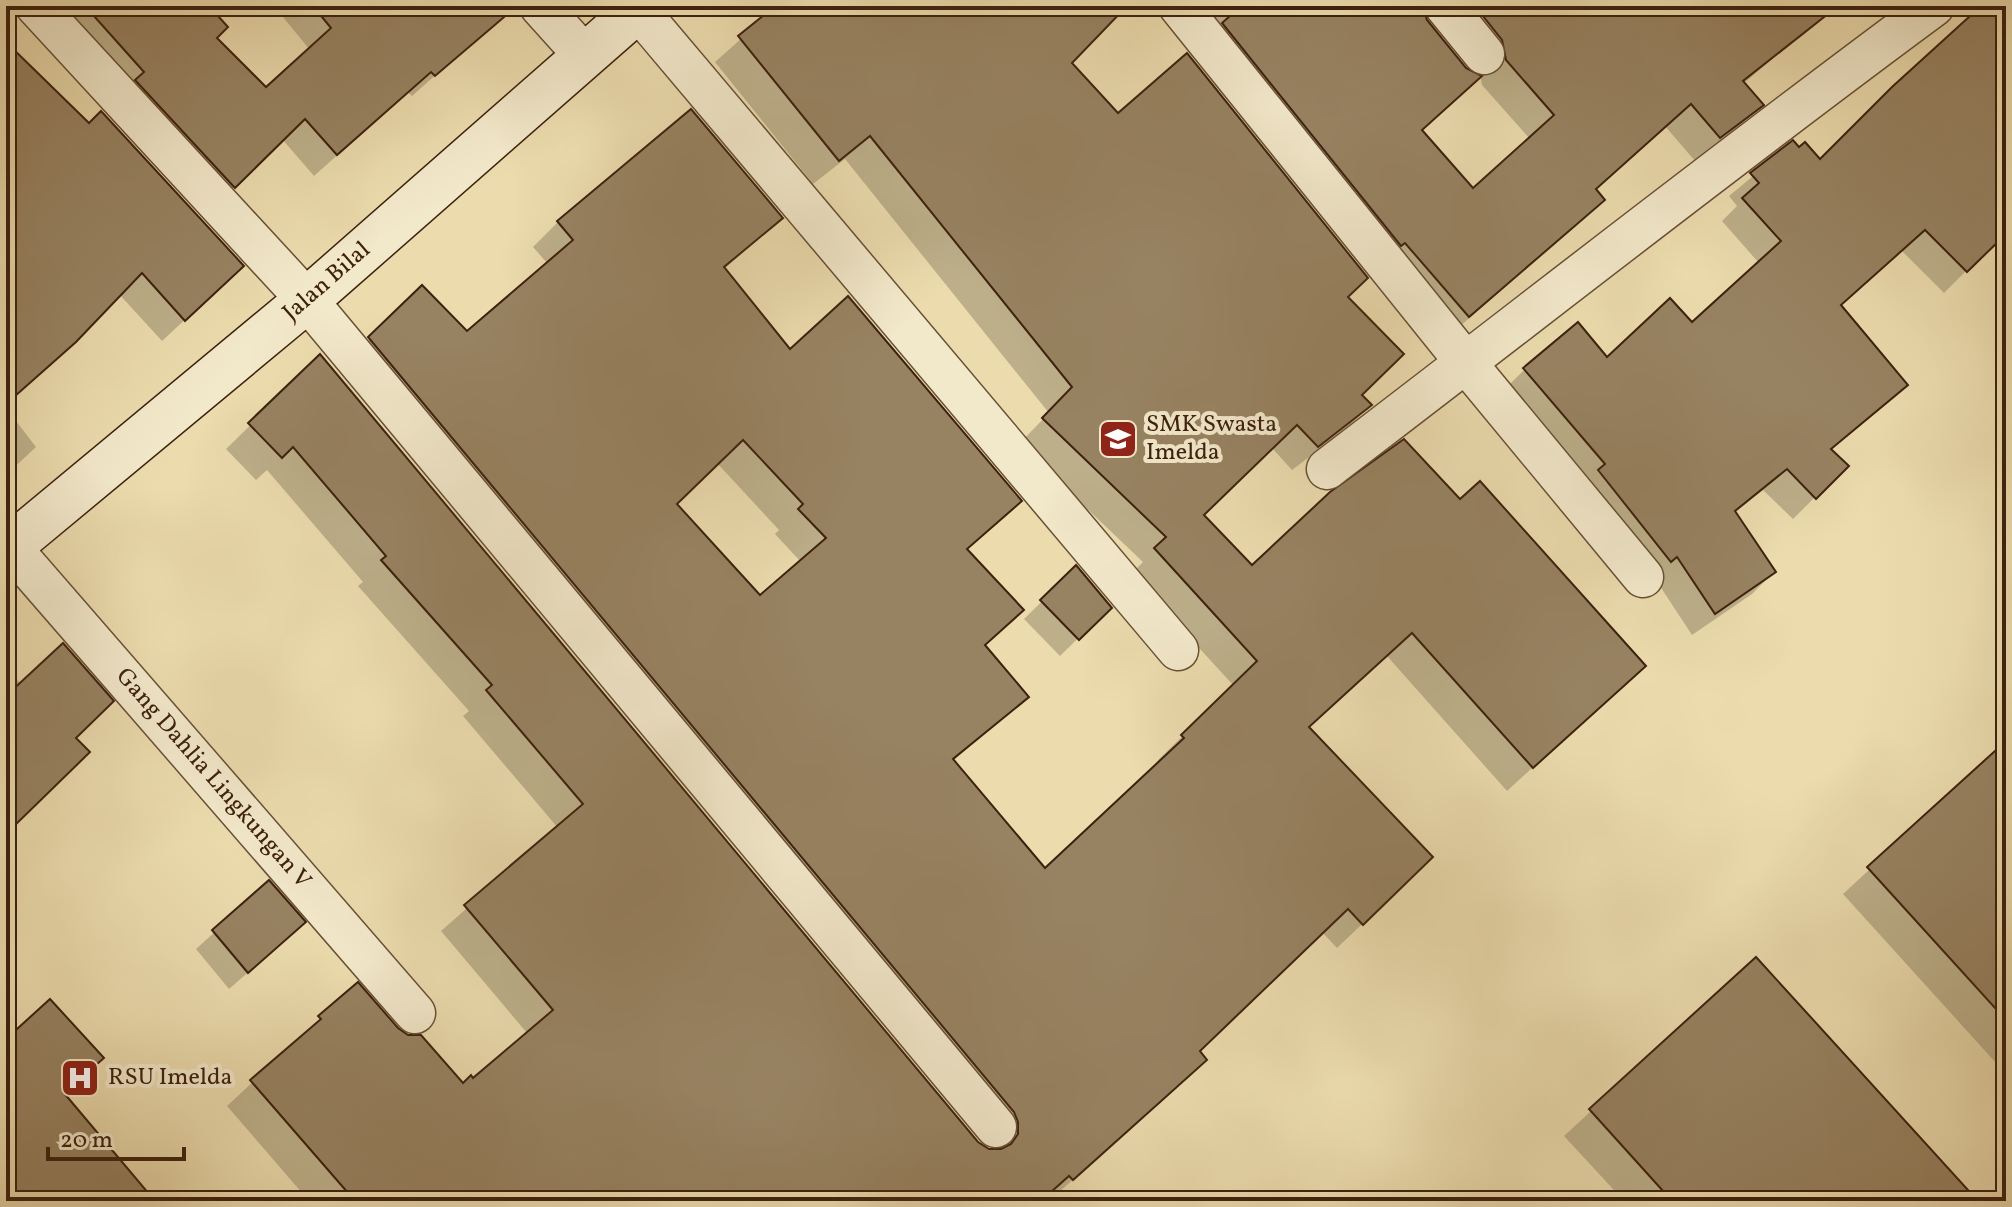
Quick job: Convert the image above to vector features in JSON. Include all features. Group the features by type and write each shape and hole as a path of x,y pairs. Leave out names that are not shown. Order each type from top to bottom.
{"main road":[{"name":"Jalan Bilal","path":"7,546 307,300 640,8"}],"street":[{"path":"36,6 307,300 996,1127"},
{"path":"540,6 585,56"},
{"path":"1179,6 1466,363 1643,577"},
{"path":"1445,6 1484,54"},
{"path":"1327,469 1759,134 1934,6"},
{"path":"640,8 1178,650"},
{"name":"Gang Dahlia Lingkungan V","path":"7,546 415,1013"}],"building":[{"path":"85,6 209,6 228,27 217,38 266,87 331,28 313,6 517,6 435,76 431,72 337,155 305,119 235,188 135,80 144,72"},
{"path":"775,6 1127,6 1072,63 1118,113 1187,53 1368,278 1348,297 1404,354 1362,395 1372,405 1318,447 1297,425 1204,515 1252,565 1330,492 1404,439 1460,499 1480,481 1646,666 1533,768 1412,633 1309,727 1433,857 1363,925 1348,909 1200,1051 1207,1060 1073,1180 1069,1176 1041,1201 355,1201 250,1080 321,1019 318,1016 358,982 398,1028 408,1035 421,1035 463,1083 471,1075 473,1078 553,1010 464,905 583,804 486,690 492,685 381,560 386,556 293,447 282,458 248,423 320,354 978,1142 989,1149 1001,1149 1011,1144 1018,1134 1014,1112 368,337 422,285 467,331 573,240 557,221 691,109 783,218 724,267 790,349 848,296 1022,501 967,549 1024,610 985,645 1029,697 953,759 1045,868 1184,738 1181,735 1257,661 1154,548 1166,537 1042,418 1072,387 870,136 839,161 738,36","holes":["743,440 803,504 798,509 826,538 760,595 677,504"]},
{"path":"1241,6 1423,6 1427,20 1466,68 1482,76 1422,130 1473,188 1554,115 1506,60 1502,40 1475,6 1838,6 1743,81 1764,105 1720,138 1691,104 1596,189 1605,200 1469,317 1405,243 1401,246 1222,23"},
{"path":"1981,6 2006,6 2006,234 1967,272 1925,230 1841,305 1908,385 1831,449 1849,466 1816,499 1787,469 1735,511 1776,572 1715,614 1677,557 1671,562 1598,470 1605,464 1523,368 1578,322 1607,357 1670,298 1692,322 1781,241 1742,198 1759,183 1750,173 1793,140 1799,147 1805,142 1820,159 1892,87"},
{"path":"6,42 89,123 101,111 244,266 185,321 142,273 76,342 6,404"},
{"path":"1076,565 1112,608 1079,640 1040,600"},
{"path":"63,643 114,701 76,738 90,752 6,834 6,696"},
{"path":"2006,741 2006,1020 1867,867"},
{"path":"269,880 306,922 248,973 212,930"},
{"path":"1756,957 1978,1201 1672,1201 1589,1109"},
{"path":"50,999 104,1058 64,1093 155,1201 6,1201 6,1039"}],"place":[{"name":"SMK Swasta Imelda","path":"1118,439"},
{"name":"RSU Imelda","path":"80,1078"}]}
